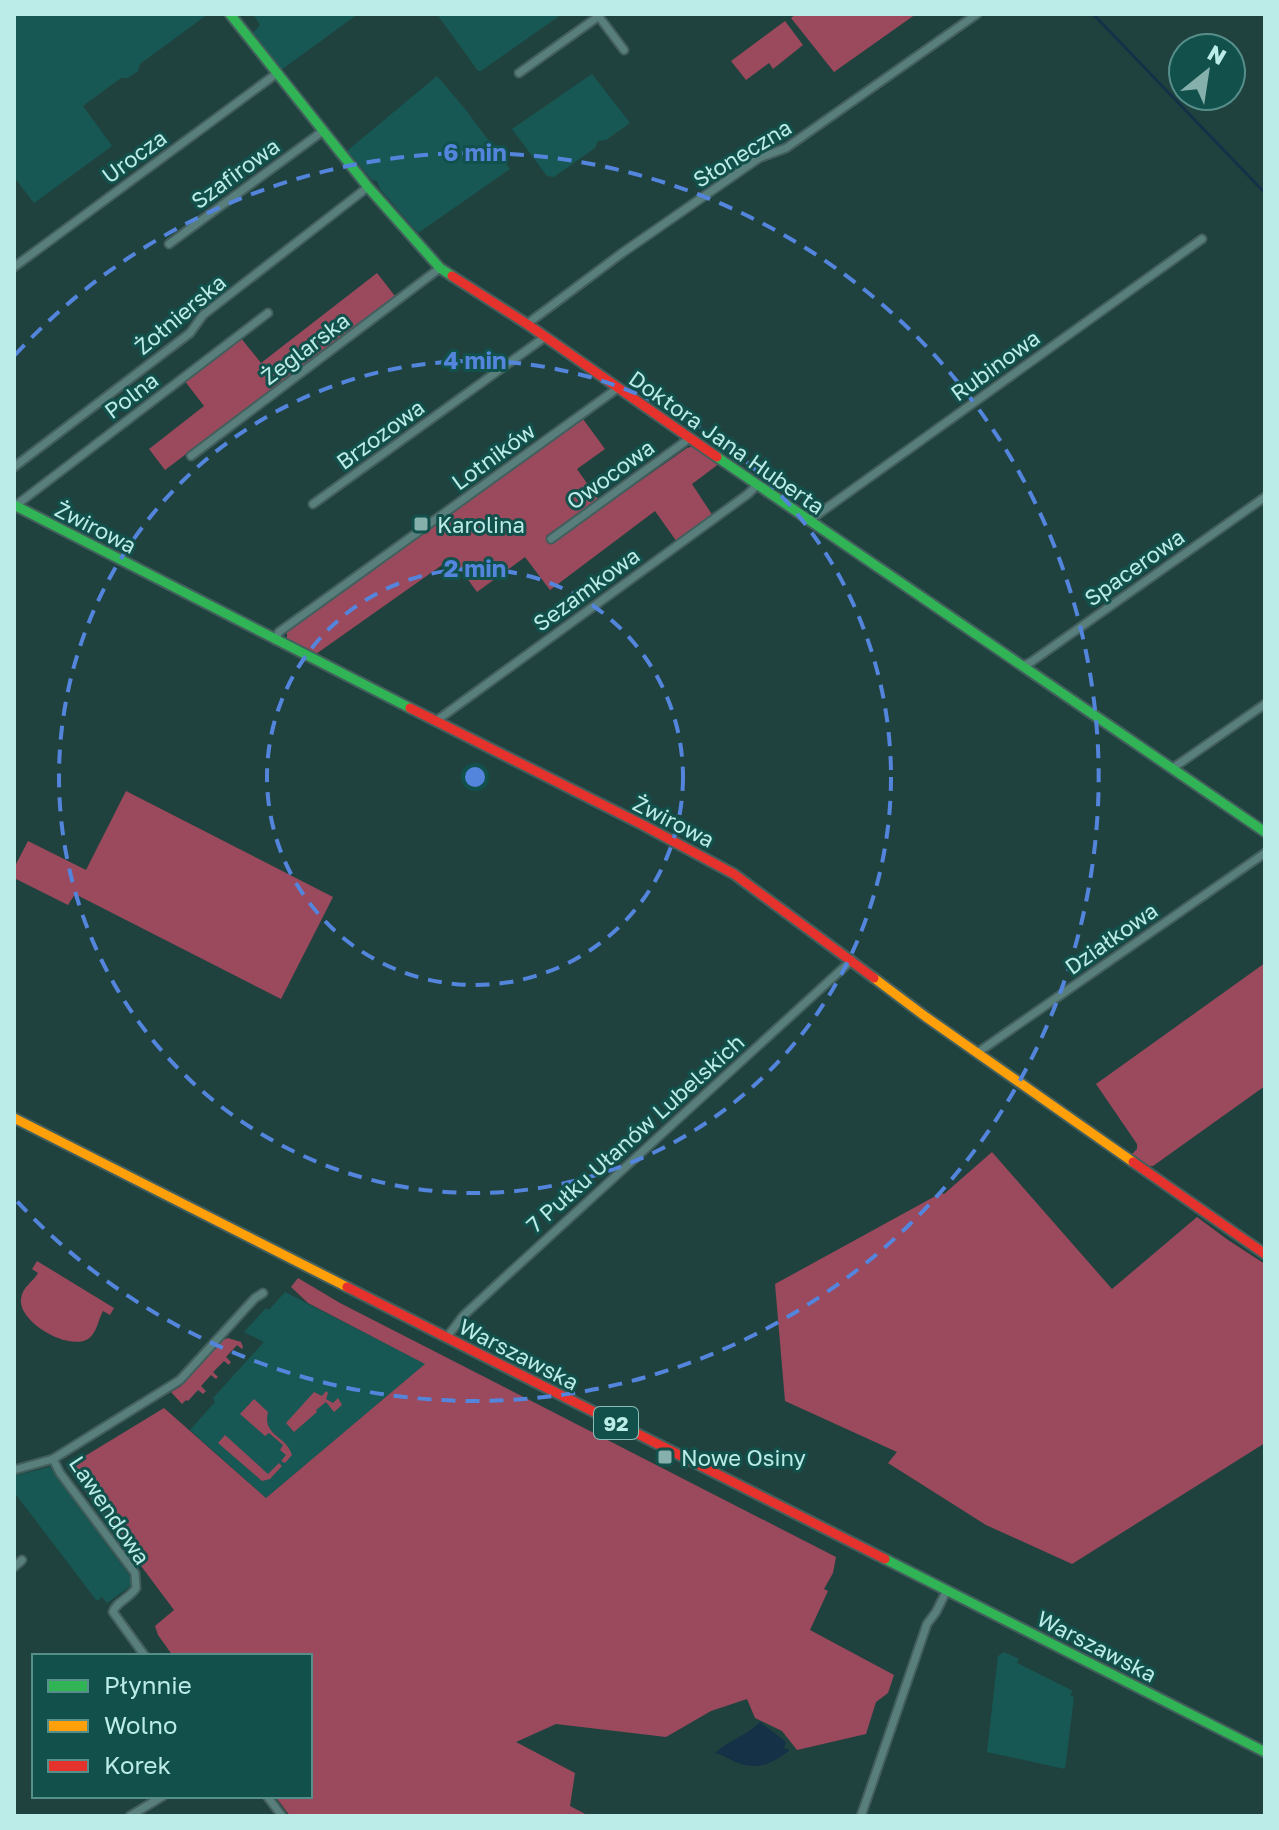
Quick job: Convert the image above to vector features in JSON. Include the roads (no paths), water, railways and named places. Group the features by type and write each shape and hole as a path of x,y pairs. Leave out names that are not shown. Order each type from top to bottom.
{"street":[{"name":"Doktora Jana Huberta","path":"230,14 368,187 440,268 527,324 1265,832"},
{"name":"Słoneczna","path":"527,324 746,166 786,148 977,14"},
{"path":"519,73 598,15 624,50"},
{"name":"Urocza","path":"14,267 276,74"},
{"name":"Szafirowa","path":"169,244 323,131"},
{"name":"Żołnierska","path":"14,467 190,333 203,315 368,187"},
{"name":"Rubinowa","path":"810,520 1202,239"},
{"name":"Żeglarska","path":"191,456 440,268"},
{"name":"Polna","path":"14,505 268,313"},
{"name":"Brzozowa","path":"313,504 545,337"},
{"name":"Lotników","path":"275,640 279,632 618,388"},
{"name":"Owocowa","path":"551,539 690,438"},
{"name":"Sezamkowa","path":"436,721 757,485"},
{"name":"Spacerowa","path":"1023,666 1265,497"},
{"name":"Żwirowa","path":"14,505 719,865 750,884 926,1017 1265,1254"},
{"path":"1173,768 1265,704"},
{"name":"Działkowa","path":"977,1053 1265,853"},
{"name":"7 Pułku Ułanów Lubelskich","path":"447,1337 463,1316 852,960"},
{"name":"Warszawska","path":"14,1118 1265,1752"},
{"path":"14,1470 53,1459 180,1380 263,1293"},
{"name":"Lawendowa","path":"53,1459 60,1473 135,1573 136,1588 115,1606 113,1612 144,1654"},
{"path":"14,1567 22,1560"},
{"path":"861,1816 927,1624 947,1590"},
{"path":"130,1816 160,1798"},
{"path":"268,1798 282,1816"}],"waterway":[{"path":"1093,14 1265,193"}],"place":[{"name":"Karolina","path":"421,524"},
{"name":"Nowe Osiny","path":"665,1457"}]}
